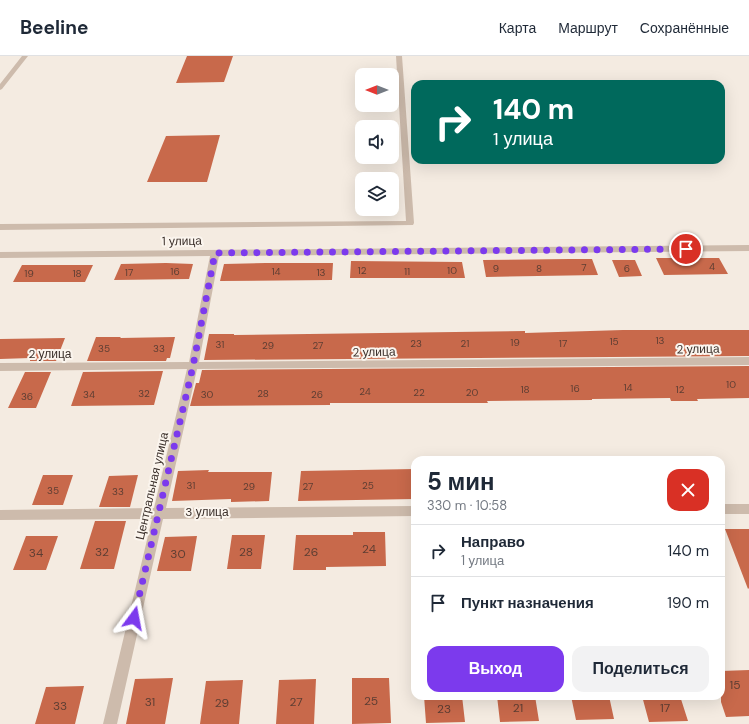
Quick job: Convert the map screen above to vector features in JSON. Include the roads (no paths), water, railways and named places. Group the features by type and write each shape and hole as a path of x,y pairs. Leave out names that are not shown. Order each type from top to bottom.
{"street":[{"path":"0,88 25,56"},
{"path":"0,227 410,223 399,56"},
{"name":"1 улица","path":"0,256 749,248"},
{"name":"Центральная улица","path":"110,724 193,366 215,253"},
{"name":"2 улица","path":"0,367 749,361"},
{"path":"725,509 749,509"},
{"name":"3 улица","path":"0,515 159,512 411,511"}]}
